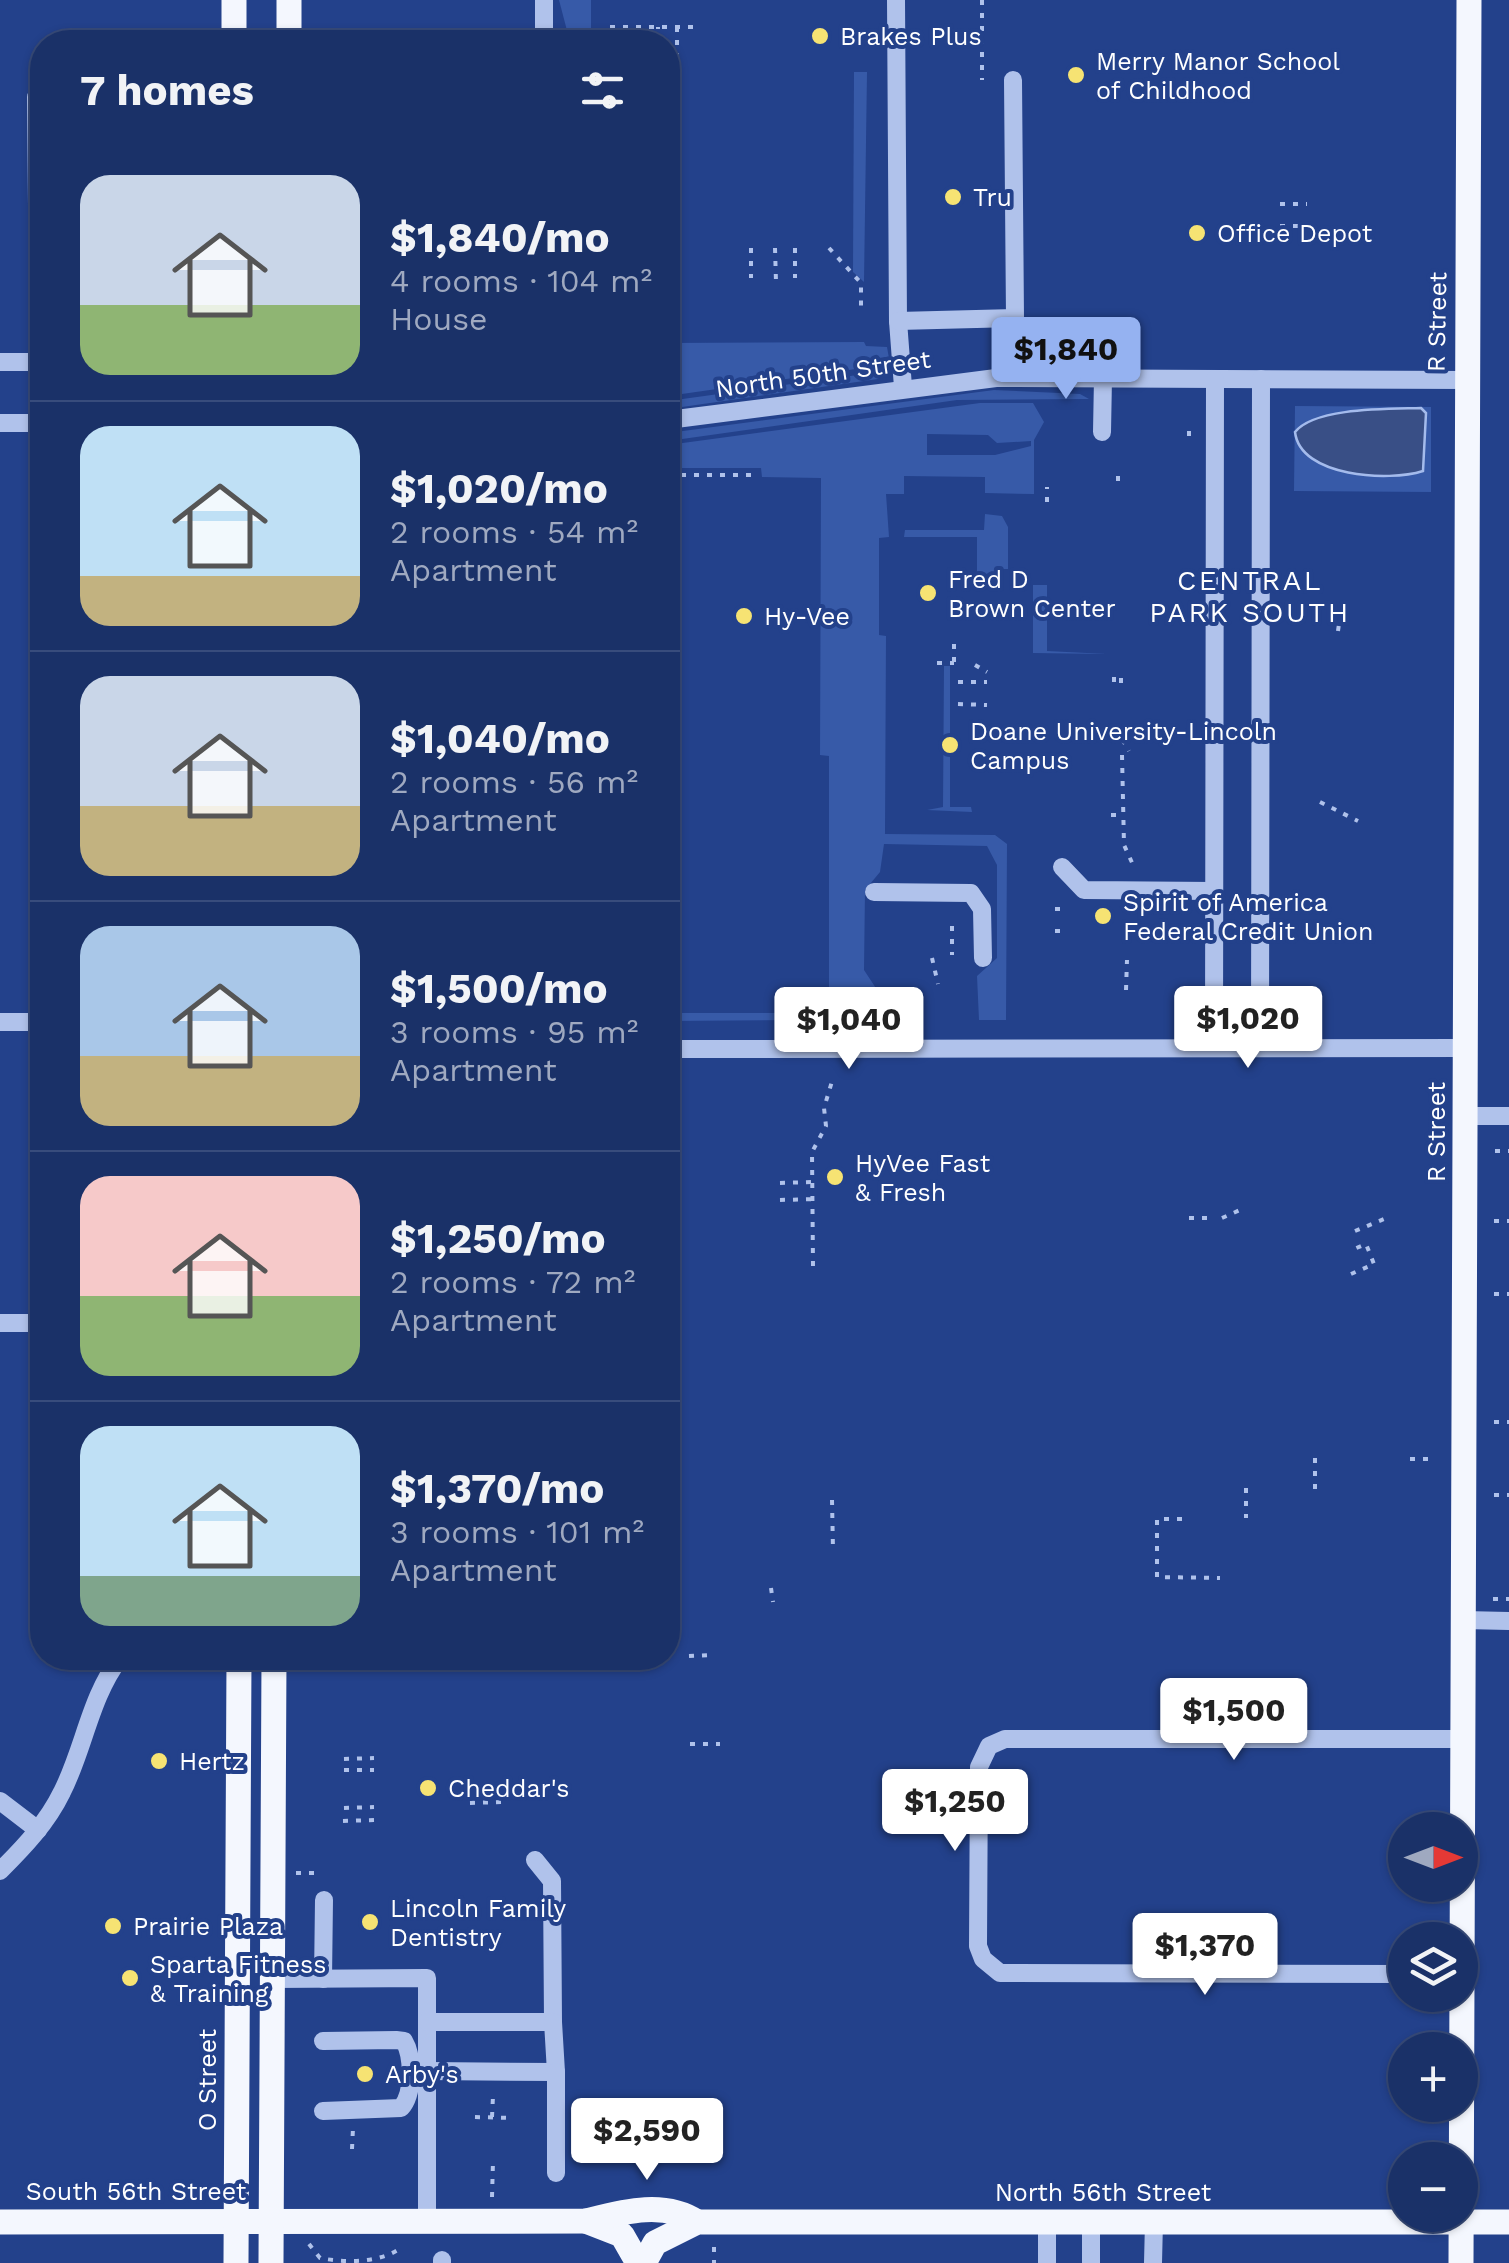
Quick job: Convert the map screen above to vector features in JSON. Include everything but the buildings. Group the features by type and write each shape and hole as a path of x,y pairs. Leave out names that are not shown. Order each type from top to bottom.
{"main road":[{"path":"234,0 234,30"},
{"path":"288,0 289,30"},
{"name":"R Street","path":"1461,1922 1468,1"},
{"name":"O Street","path":"236,2263 239,1670"},
{"path":"271,2263 274,1670"},
{"name":"R Street","path":"1461,2012 1461,2142"},
{"name":"North 56th Street","path":"271,2221 586,2221 627,2211 662,2210 681,2211 697,2222"},
{"name":"South 56th Street","path":"0,2222 271,2221"},
{"path":"586,2221 622,2235 641,2263"},
{"name":"North 56th Street","path":"641,2263 655,2243 697,2222 1388,2223"},
{"name":"North 56th Street","path":"1478,2223 1509,2222"},
{"name":"R Street","path":"1461,2232 1461,2263"}],"street":[{"path":"544,0 544,30"},
{"path":"896,0 898,321 903,387"},
{"path":"898,321 1015,318 1013,80"},
{"path":"0,362 30,362"},
{"name":"North 50th Street","path":"680,418 996,378 1466,380"},
{"path":"1102,432 1103,378"},
{"path":"1214,1048 1216,379"},
{"path":"1260,1048 1261,379"},
{"path":"0,422 30,423"},
{"path":"1062,867 1084,890 1214,892"},
{"path":"873,897 971,894 982,910 979,962"},
{"path":"0,1022 30,1022"},
{"path":"680,1049 1466,1048"},
{"path":"1466,1116 1509,1116"},
{"path":"0,1322 30,1323"},
{"path":"1464,1620 1509,1621"},
{"path":"0,1871 38,1830 62,1792 101,1689 113,1670"},
{"path":"1388,1974 1004,1974 982,1959 978,1946 978,1766 988,1746 1005,1739 1463,1738"},
{"path":"0,1802 38,1830"},
{"path":"535,1860 552,1881 556,2174"},
{"path":"324,1900 324,1979"},
{"path":"272,1979 427,1978 427,2221"},
{"path":"427,2022 554,2022"},
{"path":"323,2041 404,2041 409,2052 409,2094 401,2108 393,2110 323,2111"},
{"path":"427,2072 556,2072"},
{"path":"1047,2222 1047,2263"},
{"path":"1091,2222 1091,2263"},
{"path":"1154,2222 1154,2263"}],"path":[{"path":"982,0 982,80"},
{"path":"610,28 696,27"},
{"path":"1280,204 1307,204"},
{"path":"1280,226 1307,226"},
{"path":"751,248 751,278"},
{"path":"776,248 776,282"},
{"path":"794,248 794,278"},
{"path":"829,248 861,283 861,313"},
{"path":"1189,432 1190,439"},
{"path":"680,475 756,475"},
{"path":"1118,476 1118,484"},
{"path":"1047,487 1047,502"},
{"path":"937,663 954,664 954,644"},
{"path":"975,664 987,672"},
{"path":"958,682 987,682"},
{"path":"958,704 987,705"},
{"path":"1107,728 1107,737"},
{"path":"1116,728 1129,751"},
{"path":"1122,755 1124,844 1134,867"},
{"path":"1113,768 1122,768"},
{"path":"1320,802 1358,821"},
{"path":"1110,816 1122,815"},
{"path":"952,926 952,955"},
{"path":"1055,931 1065,931"},
{"path":"932,958 938,984"},
{"path":"1126,990 1127,960"},
{"path":"813,1266 812,1152 826,1126 824,1108 833,1078"},
{"path":"1494,1150 1509,1150"},
{"path":"780,1183 813,1182"},
{"path":"780,1200 815,1200"},
{"path":"1189,1218 1219,1218 1240,1210"},
{"path":"1355,1231 1384,1219"},
{"path":"1494,1221 1509,1221"},
{"path":"1351,1274 1374,1264 1366,1244 1354,1249"},
{"path":"1494,1294 1509,1294"},
{"path":"1494,1422 1509,1422"},
{"path":"1315,1489 1316,1458"},
{"path":"1410,1459 1432,1458"},
{"path":"1246,1488 1246,1518"},
{"path":"1494,1495 1509,1495"},
{"path":"832,1500 834,1550"},
{"path":"1182,1520 1157,1519 1157,1577 1220,1578"},
{"path":"771,1588 774,1602"},
{"path":"1493,1599 1509,1599"},
{"path":"689,1656 710,1655"},
{"path":"690,1744 720,1744"},
{"path":"344,1758 374,1758"},
{"path":"344,1770 374,1770"},
{"path":"470,1804 504,1802"},
{"path":"344,1808 374,1808"},
{"path":"343,1821 374,1820"},
{"path":"293,1873 316,1873"},
{"path":"394,1939 394,1947"},
{"path":"492,2118 493,2096"},
{"path":"474,2118 512,2118"},
{"path":"352,2137 352,2149"},
{"path":"492,2197 493,2161"},
{"path":"309,2244 320,2258 346,2262 383,2258 402,2246"},
{"path":"714,2247 714,2263"}],"shaded area":[{"path":"559,0 591,0 591,30 567,30"},
{"path":"854,72 867,72 864,282 853,272"},
{"path":"864,342 866,346 887,347 890,364 680,394 680,343"},
{"path":"887,371 878,379 680,407 680,399"},
{"path":"994,390 1080,394 1089,399 957,400 680,439 680,431"},
{"path":"980,403 1033,403 1044,422 1034,440 1034,494 985,493 985,477 904,476 904,494 886,494 889,537 879,538 879,635 886,636 885,834 995,835 1007,844 1006,1020 979,1020 977,976 997,958 997,865 987,846 884,844 880,872 865,890 864,970 889,1008 890,1020 829,1019 829,756 820,755 821,478 762,477 761,468 680,468 680,443","holes":["927,434 988,435 997,443 1031,441 1031,446 995,455 927,455"]},
{"path":"1295,406 1431,407 1431,492 1294,491"},
{"path":"1421,408 1426,413 1423,471 1408,474 1369,475 1329,467 1312,459 1295,432 1305,424 1335,414"},
{"path":"985,514 1002,516 1008,527 1008,569 997,569 995,576 977,576 977,537 904,537 905,530 984,530"},
{"path":"1033,585 1047,585 1047,651 1107,654 1033,653"},
{"path":"944,666 950,666 950,807 971,807 972,812 927,810 943,807"},
{"path":"798,991 803,995 798,1020 680,1021 680,1013 783,1013 783,1009 795,1009"}],"place":[{"name":"Brakes Plus","path":"820,36"},
{"name":"Merry Manor School of Childhood","path":"1076,75"},
{"name":"Tru","path":"953,197"},
{"name":"Office Depot","path":"1197,233"},
{"name":"Fred D Brown Center","path":"928,593"},
{"name":"Hy-Vee","path":"744,616"},
{"name":"Doane University-Lincoln Campus","path":"950,745"},
{"name":"Spirit of America Federal Credit Union","path":"1103,916"},
{"name":"HyVee Fast & Fresh","path":"835,1177"},
{"name":"Hertz","path":"159,1761"},
{"name":"Cheddar's","path":"428,1788"},
{"name":"Lincoln Family Dentistry","path":"370,1922"},
{"name":"Prairie Plaza","path":"113,1926"},
{"name":"Sparta Fitness & Training","path":"130,1978"},
{"name":"Arby's","path":"365,2074"}],"district":[{"name":"CENTRAL PARK SOUTH","path":"1250,596"}]}
